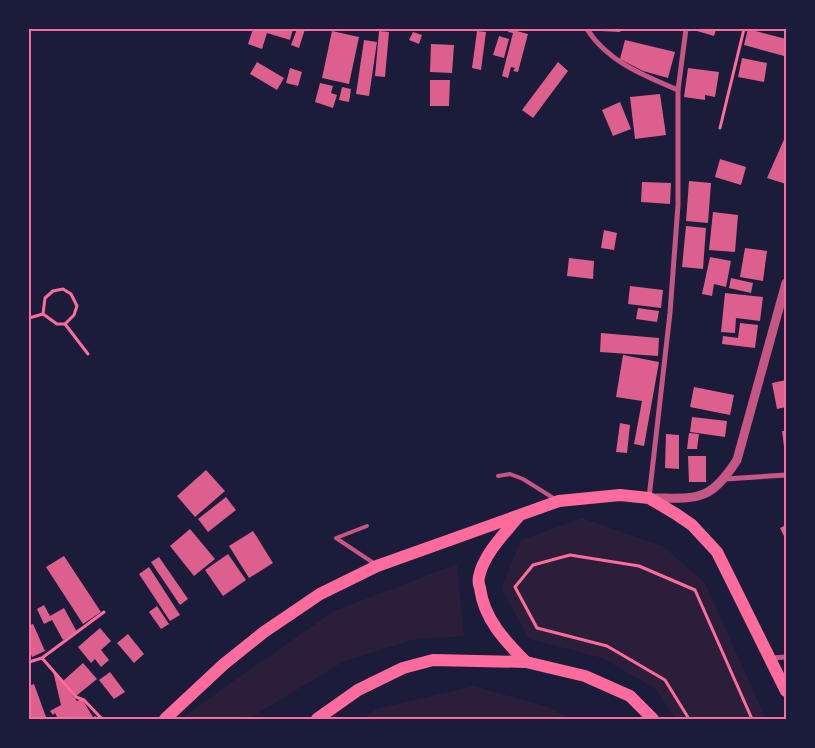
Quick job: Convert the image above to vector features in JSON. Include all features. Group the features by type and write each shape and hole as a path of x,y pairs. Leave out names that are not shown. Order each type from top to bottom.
{"main road":[{"path":"165,719 224,664 264,632 320,594 377,566 559,502 620,495 649,498 692,525 717,552 786,691"},
{"path":"519,516 491,550 478,578 486,612 498,632 526,662"},
{"path":"317,719 358,690 403,668 433,660 526,662 585,676 630,696 653,719"}],"street":[{"path":"587,29 615,58 640,75 678,90"},
{"path":"686,29 678,90 678,205 670,313 649,498 695,498 713,490 725,479 737,460 786,283"},
{"path":"725,479 786,475"},
{"path":"769,658 786,656"}],"lane":[{"path":"498,476 510,474 523,479 559,502"},
{"path":"367,526 336,538 377,566"}],"path":[{"path":"720,128 744,29"},
{"path":"63,289 71,294 77,306 74,315 65,324 57,324 43,314 45,298 53,291 63,289"},
{"path":"29,318 43,314"},
{"path":"65,324 88,354"},
{"path":"690,719 666,680 607,646 537,628 515,587 532,565 570,555 639,566 695,590 752,719"},
{"path":"29,662 42,658 104,612"},
{"path":"42,658 76,696 84,700 102,719"}],"shaded area":[{"path":"582,518 663,546 705,583 766,719 675,719 656,689 602,658 529,639 501,588 521,540"},
{"path":"457,564 464,636 412,640 343,662 248,719 181,719 334,611"},
{"path":"474,686 548,707 570,719 362,719 376,709"}],"building":[{"path":"253,29 293,29 290,40 267,33 262,49 248,44"},
{"path":"297,29 305,29 299,48 291,45"},
{"path":"509,29 528,34 518,72 513,71 515,68 511,67 508,78 502,76 513,33 508,32"},
{"path":"599,29 621,29 620,32 601,31"},
{"path":"698,29 716,29 714,36 697,31"},
{"path":"748,29 786,39 784,56 744,45"},
{"path":"332,31 359,37 349,84 322,78"},
{"path":"379,31 389,32 385,77 375,76"},
{"path":"477,31 486,32 481,70 472,68"},
{"path":"413,32 422,35 419,44 409,40"},
{"path":"499,36 509,39 504,58 493,55"},
{"path":"364,40 377,42 369,96 356,94"},
{"path":"625,40 675,52 668,78 643,71 620,59"},
{"path":"431,44 454,45 452,73 430,72"},
{"path":"742,58 767,63 764,82 738,77"},
{"path":"257,62 284,78 277,90 250,74"},
{"path":"558,62 568,71 533,118 522,110"},
{"path":"290,68 302,72 298,86 286,83"},
{"path":"688,68 719,72 715,97 705,95 705,100 684,97"},
{"path":"430,80 450,80 449,106 430,106"},
{"path":"320,83 333,86 331,93 337,95 333,108 315,102"},
{"path":"342,87 351,89 349,102 339,100"},
{"path":"660,94 666,135 635,139 630,97"},
{"path":"620,102 631,129 613,136 602,110"},
{"path":"786,135 786,184 767,178"},
{"path":"720,159 746,167 741,185 715,177"},
{"path":"689,181 711,183 708,223 686,221"},
{"path":"642,182 671,183 670,204 641,202"},
{"path":"713,212 738,215 735,252 709,250"},
{"path":"686,226 706,228 703,269 682,267"},
{"path":"604,230 617,233 614,250 601,248"},
{"path":"745,248 767,251 763,281 740,277"},
{"path":"710,257 731,261 726,287 714,284 712,296 702,294"},
{"path":"569,258 594,261 593,279 567,276"},
{"path":"731,278 753,283 751,293 729,288"},
{"path":"630,286 663,290 661,308 628,304"},
{"path":"725,293 763,297 760,321 736,318 735,333 721,332"},
{"path":"638,308 659,311 657,322 636,319"},
{"path":"740,323 758,325 755,348 722,344 723,336 738,338"},
{"path":"601,333 659,338 658,356 600,352"},
{"path":"623,355 659,362 644,446 634,444 642,401 616,397"},
{"path":"786,380 786,407 777,409 772,383"},
{"path":"694,387 734,395 730,415 690,407"},
{"path":"692,417 727,421 725,437 690,432"},
{"path":"620,423 630,425 627,453 616,452"},
{"path":"782,431 786,431 786,454 785,454"},
{"path":"689,433 699,434 697,449 687,449"},
{"path":"666,434 679,435 679,469 665,468"},
{"path":"688,456 706,456 706,482 689,482"},
{"path":"206,470 225,491 195,517 177,496"},
{"path":"226,497 236,510 208,532 198,519"},
{"path":"786,525 786,540 780,528"},
{"path":"190,529 215,559 194,576 170,546"},
{"path":"253,531 273,563 249,578 229,546"},
{"path":"228,554 246,580 223,596 205,570"},
{"path":"64,556 101,612 83,624 46,567"},
{"path":"159,557 188,599 180,605 151,562"},
{"path":"149,567 180,615 170,621 139,574"},
{"path":"44,605 50,616 64,608 77,632 63,640 52,620 44,624 37,609"},
{"path":"157,606 169,624 161,629 149,612"},
{"path":"33,624 45,651 32,657 29,650 29,625"},
{"path":"100,628 111,641 101,650 109,660 101,667 95,659 91,663 78,647"},
{"path":"128,634 144,654 134,663 117,643"},
{"path":"83,663 97,679 76,696 63,681"},
{"path":"53,671 77,701 82,699 93,717 96,716 97,719 58,719 55,713 53,715 50,711 61,705"},
{"path":"110,672 125,692 114,699 99,680"},
{"path":"34,684 46,717 40,719 29,719 29,686"}]}
